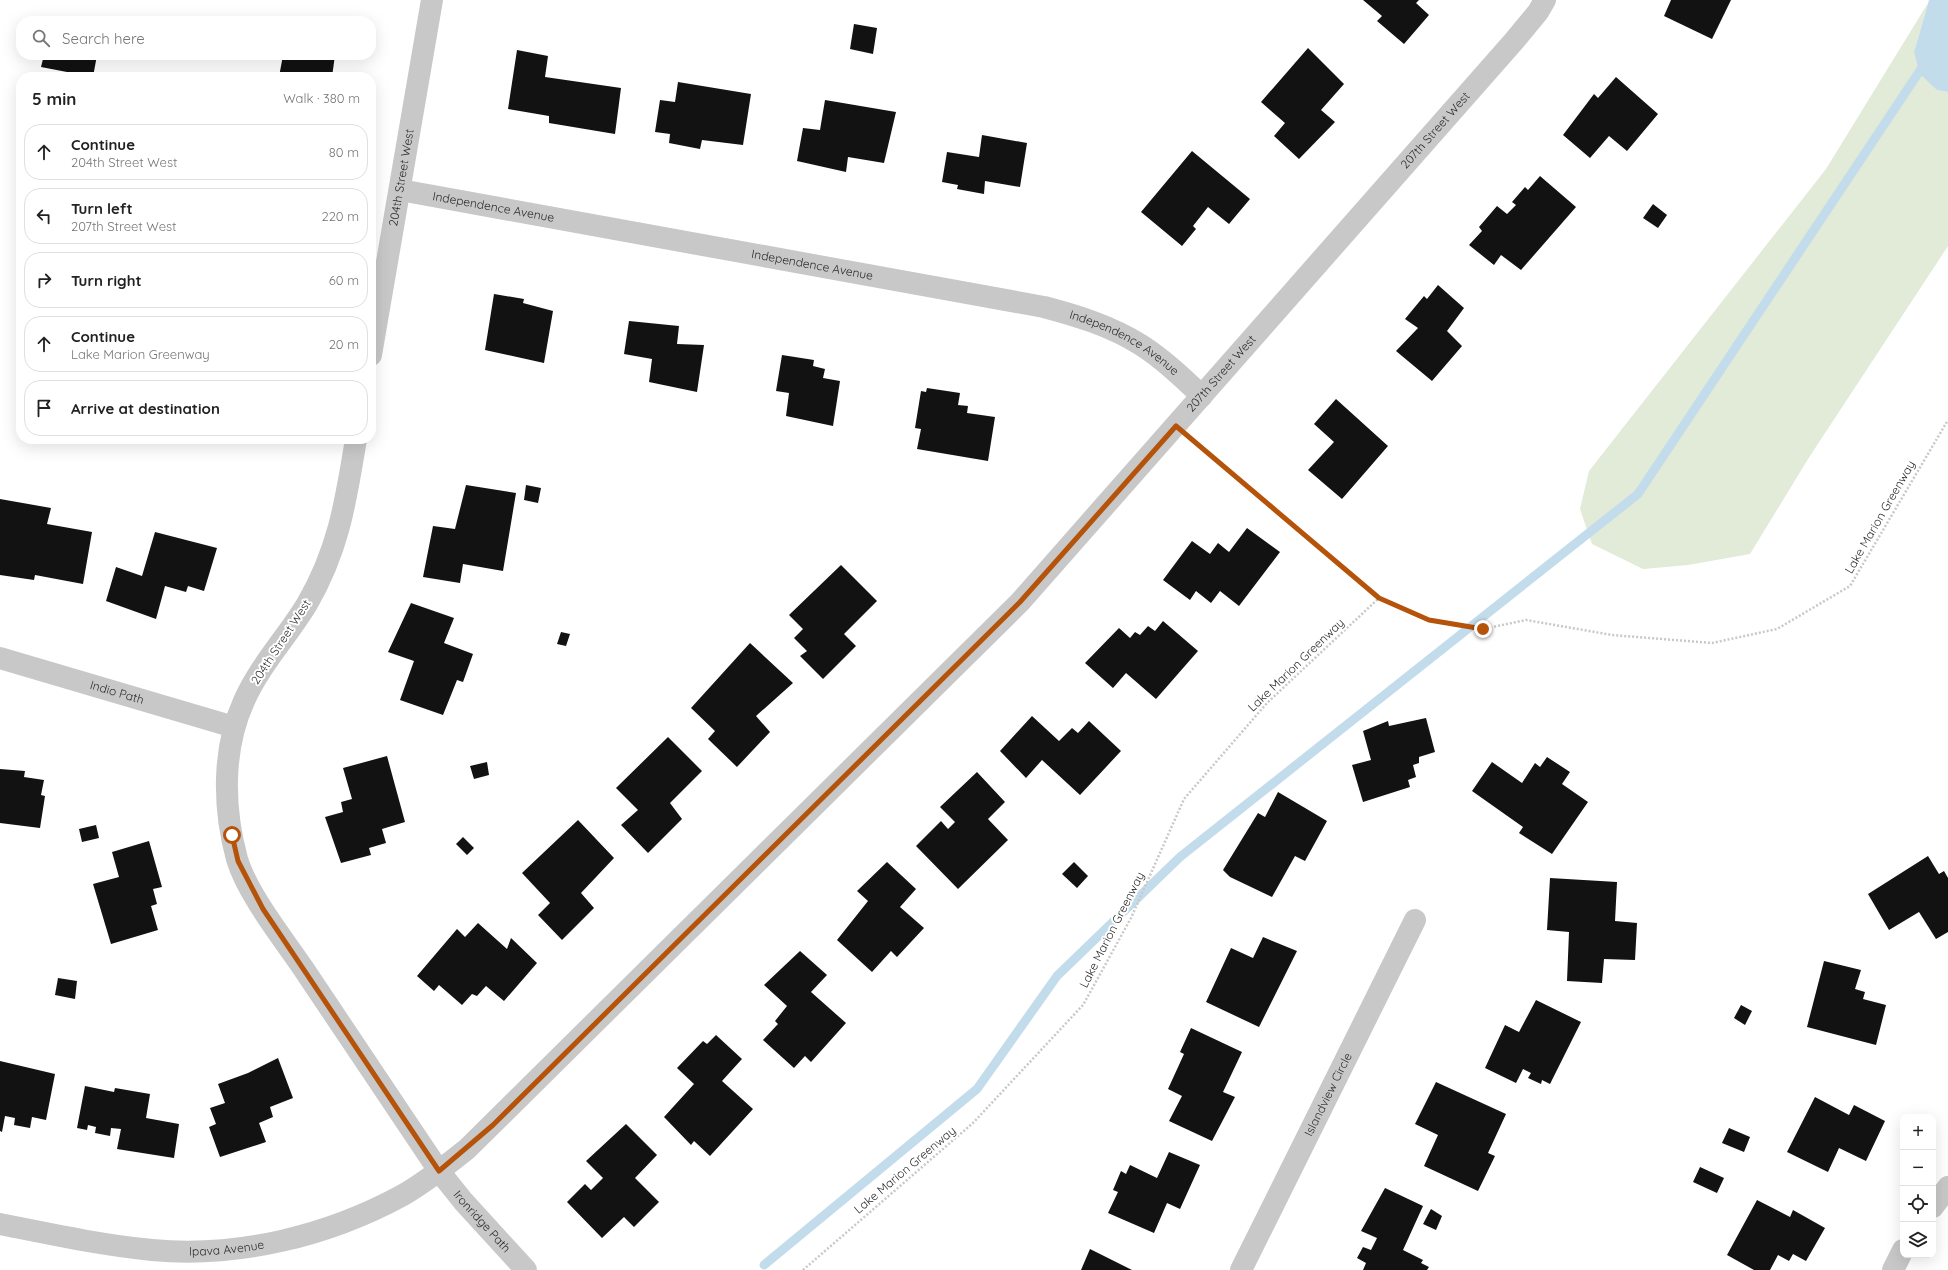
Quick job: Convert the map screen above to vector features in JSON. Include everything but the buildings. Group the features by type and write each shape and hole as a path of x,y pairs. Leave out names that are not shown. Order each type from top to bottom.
{"street":[{"name":"204th Street West","path":"376,327 432,0"},
{"name":"207th Street West","path":"439,1171 493,1125 1020,602 1514,41 1538,12 1545,0"},
{"name":"Independence Avenue","path":"400,190 1044,307 1081,316 1112,329 1130,339 1171,368 1202,396"},
{"name":"204th Street West","path":"355,444 337,539 323,573 306,605 262,666 244,701 234,727 230,754 227,808 238,861 263,909 439,1171"},
{"name":"Indio Path","path":"0,658 234,727"},
{"name":"Islandview Circle","path":"1241,1270 1415,920"},
{"name":"Ipava Avenue","path":"0,1224 153,1250 196,1252 238,1248 283,1241 323,1230 365,1214 404,1194 439,1171"},
{"name":"Ironridge Path","path":"439,1171 463,1201 526,1270"},
{"path":"1936,1203 1948,1187"},
{"path":"1893,1270 1900,1256"}],"path":[{"name":"Lake Marion Greenway","path":"803,1270 973,1123 1083,1005 1131,918 1184,799 1267,703 1379,598 1429,620 1483,629 1526,620 1612,635 1712,643 1777,628 1850,586 1948,420"},
{"path":"1176,426 1379,598"}],"green space":[{"path":"1928,3 1914,52 1937,90 1948,92 1948,246 1808,459 1750,554 1688,565 1643,569 1592,544 1580,509 1589,471 1826,169"}],"water":[{"path":"1929,0 1948,0 1948,92 1937,90 1920,74 1914,52"}],"waterway":[{"path":"764,1265 977,1089 1057,976 1180,857 1638,494 1925,63"}],"route":[{"path":"232,835 238,861 263,909 439,1171 467,1149 493,1125 1020,602 1176,426 1379,598 1429,620 1483,629"}]}
